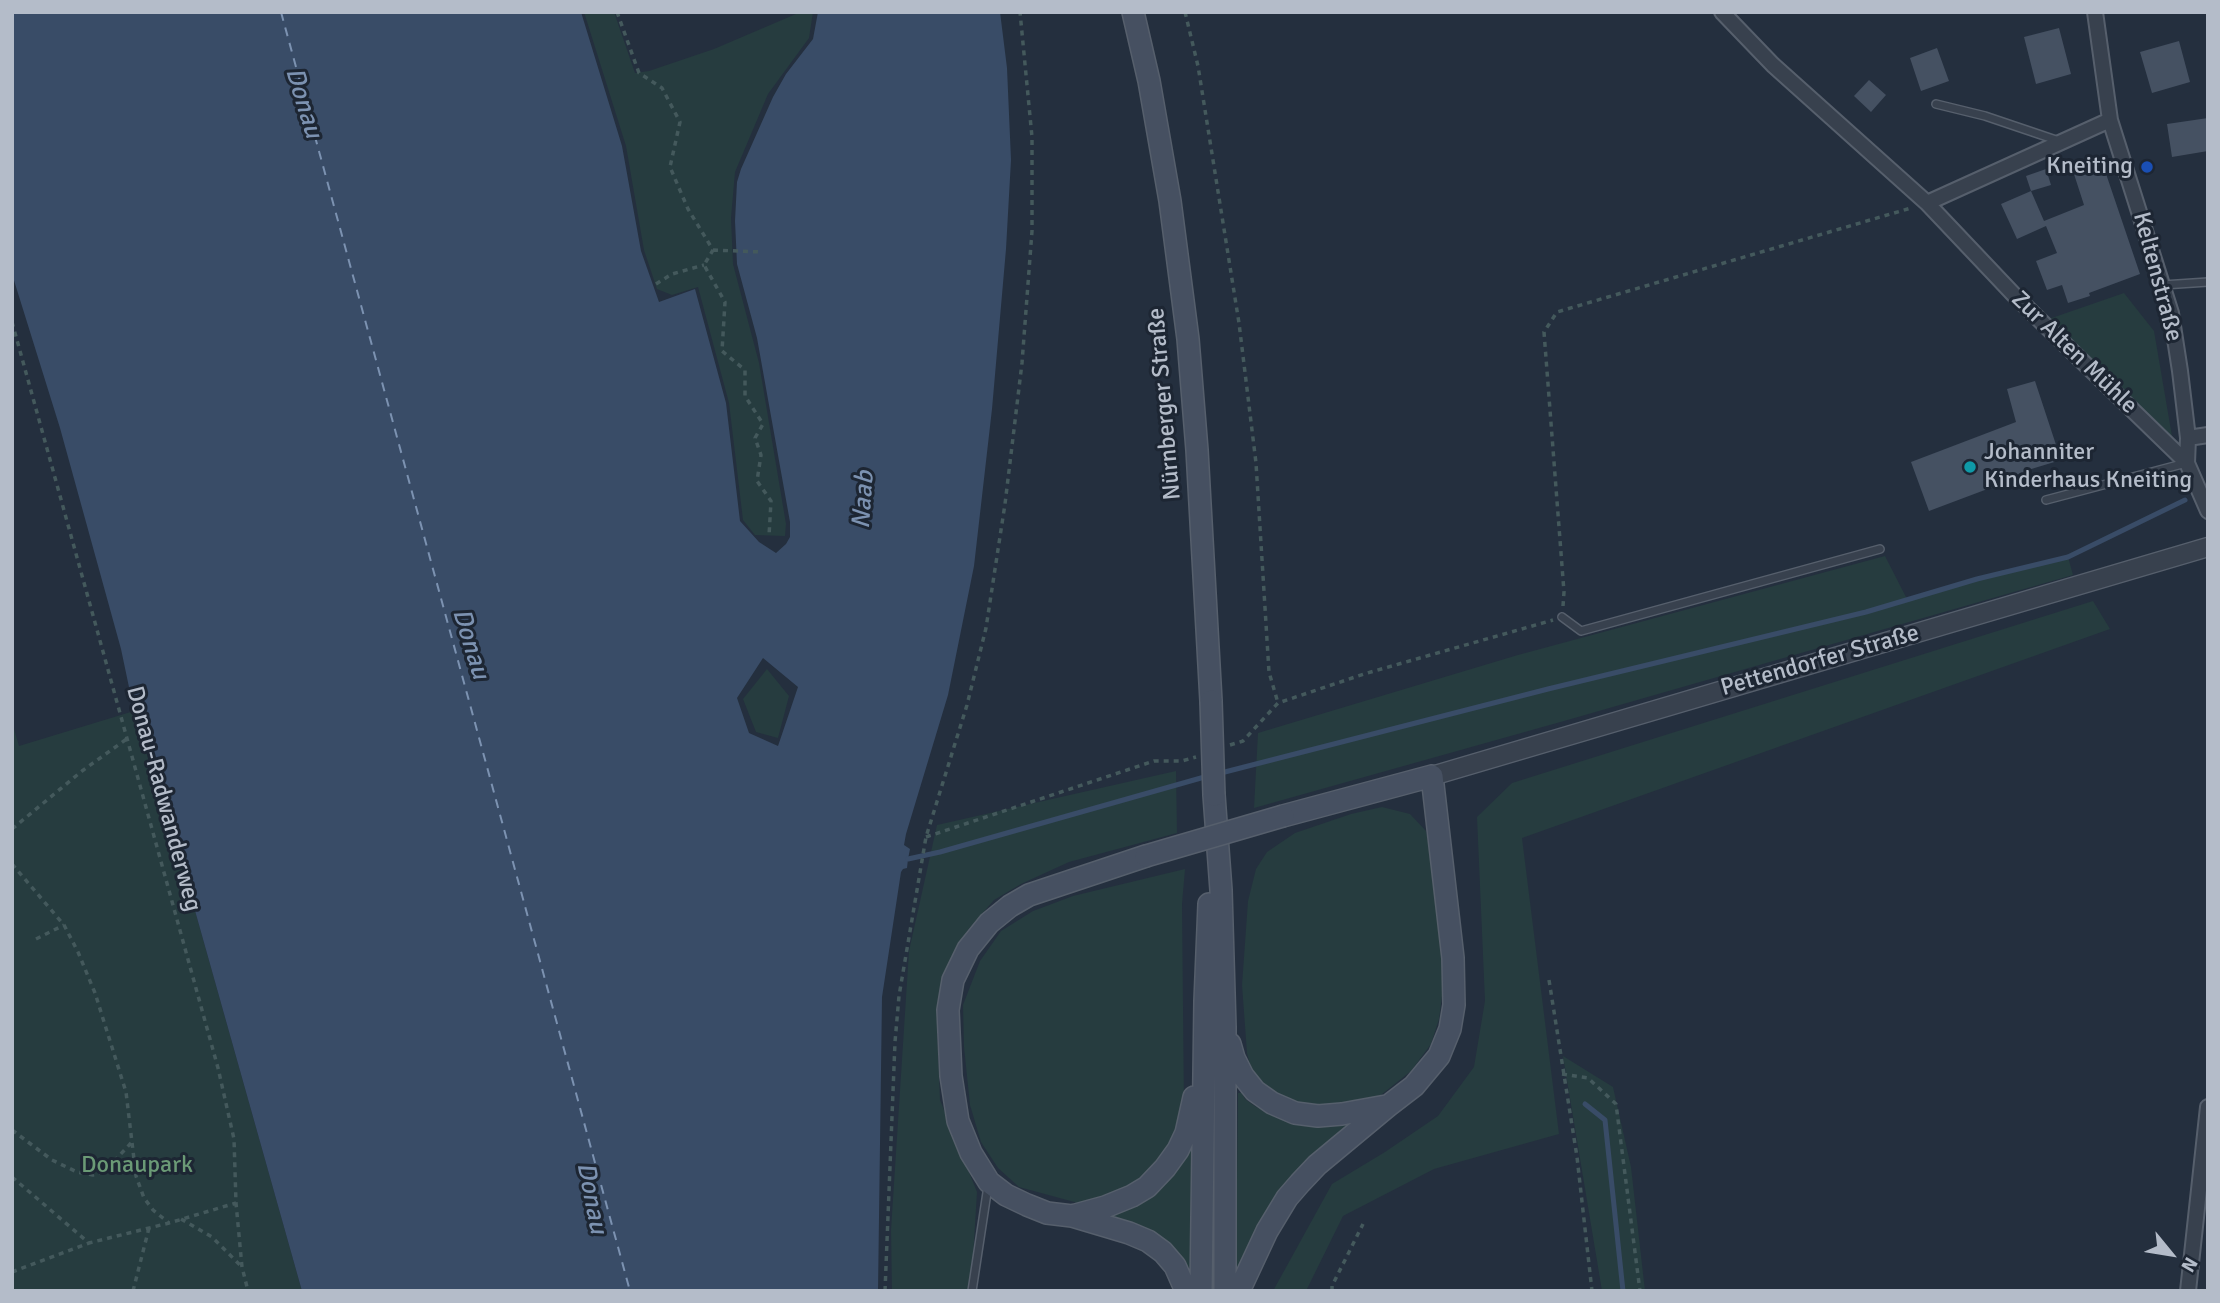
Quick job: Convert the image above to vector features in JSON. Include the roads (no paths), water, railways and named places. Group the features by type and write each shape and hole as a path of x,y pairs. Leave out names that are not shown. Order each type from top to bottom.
{"main road":[{"name":"Nürnberger Straße","path":"1133,12 1149,81 1170,201 1188,339 1197,450 1214,794"},
{"path":"1186,1291 1175,1266 1163,1252 1148,1241 1072,1216 1047,1213 1006,1195 989,1182 971,1153 958,1121 951,1076 948,1010 953,980 968,948 989,923 1029,895 1146,856 1432,776 1453,958 1454,1005 1450,1029 1439,1056 1414,1086 1317,1166 1287,1198 1267,1231 1240,1291"},
{"path":"1201,1291 1205,1001 1214,794"},
{"path":"1214,794 1226,1027 1225,1291"},
{"path":"1072,1216 1105,1207 1139,1192 1165,1168 1178,1150 1191,1114 1205,1001"},
{"path":"1226,1027 1234,1058 1243,1076 1255,1091 1272,1103 1295,1113 1318,1116 1388,1106"}],"street":[{"name":"Zur Alten Mühle","path":"1722,12 1773,65 1927,203 2016,297 2187,463 2208,510"},
{"name":"Keltenstraße","path":"2095,12 2110,120 2171,313 2188,438 2187,463"},
{"path":"1927,203 2110,120"},
{"path":"2188,438 2208,435"},
{"name":"Pettendorfer Straße","path":"1432,776 2208,547"},
{"path":"2188,1291 2208,1107"}],"lane":[{"path":"1936,104 2022,127 2063,142"},
{"path":"2162,285 2208,282"},
{"path":"2046,500 2187,463"},
{"path":"1562,618 1581,631 1880,549"},
{"path":"972,1291 989,1182"}],"water":[{"path":"12,12 581,12 622,146 641,251 659,302 695,289 726,403 740,521 759,542 776,553 790,537 790,522 757,338 737,264 735,221 737,182 741,169 773,97 786,74 813,39 818,12 1000,12 1007,68 1011,160 992,409 974,566 948,695 906,834 904,845 910,849 907,868 901,872 882,997 878,1291 302,1291 156,772 134,711 121,649 60,428 12,274","holes":["763,658 798,687 778,746 749,733 737,698"]}],"waterway":[{"path":"1217,774 1548,689 1866,612 1977,579 2068,557 2185,500"},
{"path":"908,859 1208,776"},
{"path":"1585,1104 1605,1120 1623,1291"}],"place":[{"name":"Kneiting","path":"2147,167"},
{"name":"Johanniter Kinderhaus Kneiting","path":"1970,467"}],"water label":[{"name":"Donau","path":"303,103"},
{"name":"Naab","path":"864,500"},
{"name":"Donau","path":"470,644"},
{"name":"Donau","path":"591,1198"}],"park label":[{"name":"Donaupark","path":"137,1166"}]}
